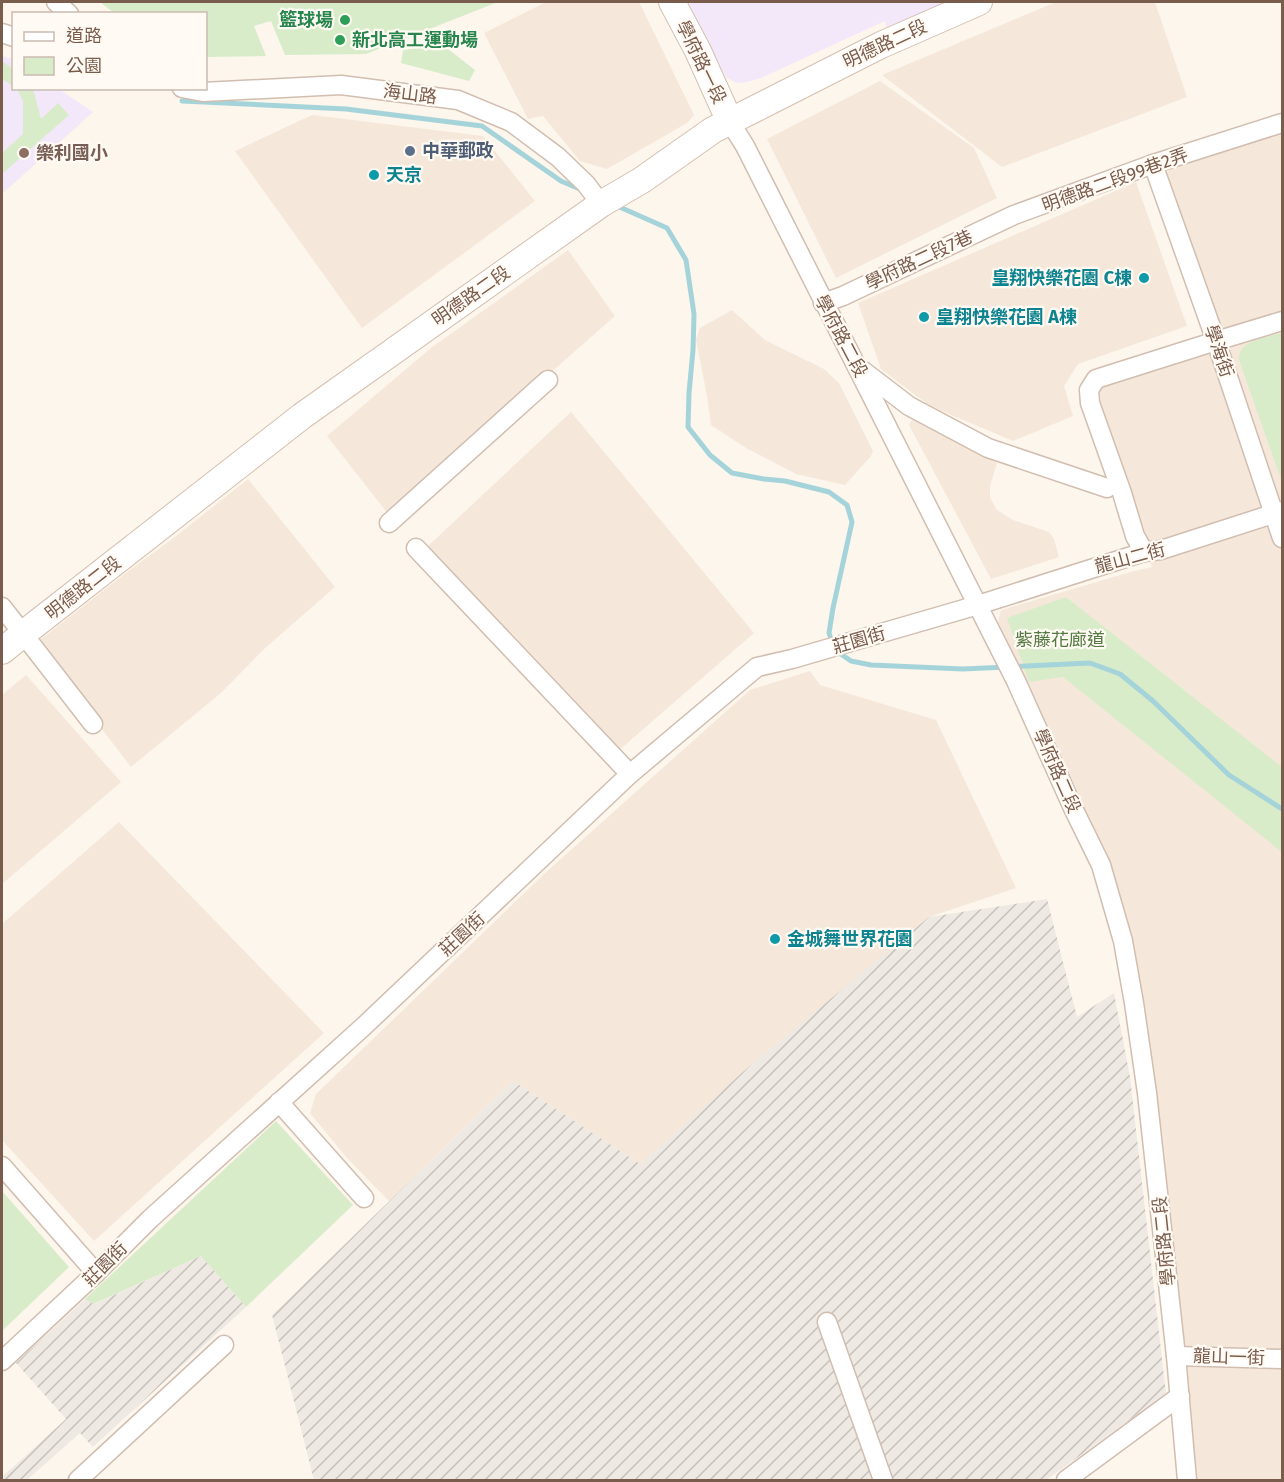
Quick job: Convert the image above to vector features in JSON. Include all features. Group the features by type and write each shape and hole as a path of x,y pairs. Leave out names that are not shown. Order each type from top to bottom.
{"street":[{"name":"學府路一段","path":"672,2 698,51 730,122"},
{"name":"明德路二段","path":"2,651 302,416 601,204 642,180 713,130 881,45 979,2"},
{"name":"海山路","path":"192,90 203,92 341,85 458,100 511,122 558,157 586,184 601,204"},
{"name":"學府路二段","path":"730,122 745,146 978,605 1101,865 1123,941 1147,1093 1176,1356 1187,1480"},
{"name":"明德路二段99巷2弄","path":"1014,216 1153,164 1282,123"},
{"name":"學海街","path":"1153,164 1279,512 1282,538"},
{"name":"學府路二段7巷","path":"823,303 843,296 1014,216"},
{"path":"1144,552 1135,536 1090,404 1089,390 1096,379 1282,321"},
{"path":"857,367 909,406 988,448 1107,488"},
{"path":"389,523 548,380"},
{"name":"龍山二街","path":"978,605 1279,512"},
{"path":"416,548 630,774"},
{"name":"莊園街","path":"2,1361 150,1219 428,966 630,774 757,667 978,605"},
{"path":"2,607 93,724"},
{"path":"279,1102 364,1198"},
{"path":"2,1166 96,1273"},
{"path":"826,1322 883,1480"},
{"path":"78,1480 224,1345"},
{"name":"龍山一街","path":"1176,1356 1282,1359"},
{"path":"1066,1480 1180,1396"}],"shaded area":[{"path":"546,2 639,2 694,115 687,123 607,169 580,161 543,116 528,119 484,33"},
{"path":"689,2 951,2 893,29 887,28 885,21 761,78 737,83 727,78 715,62"},
{"path":"1056,2 1155,2 1187,97 1002,167 882,75"},
{"name":"樂利國小","path":"2,56 12,59 12,90 60,90 93,112 2,194"},
{"path":"880,81 974,148 997,198 836,278 767,139"},
{"name":"天京","path":"312,115 483,136 535,201 362,328 235,151"},
{"path":"1282,128 1282,1480 1196,1480 1142,993 1109,859 997,626 1001,610 1152,567 1094,400 1098,382 1222,346 1165,177 1172,164"},
{"path":"1136,182 1187,326 1078,364 1064,386 1073,416 1013,441 930,406 881,369 858,303"},
{"path":"568,250 615,316 389,515 327,436 431,348"},
{"path":"732,310 765,340 824,369 839,383 873,451 845,485 796,474 746,448 711,425 696,340 700,328"},
{"path":"571,412 754,633 617,752 427,547"},
{"path":"912,420 952,436 997,463 990,486 990,498 997,510 1013,520 1049,532 1054,539 1059,557 991,579 909,425"},
{"path":"248,479 335,587 263,650 221,693 131,767 36,643"},
{"name":"金城舞世界花園","path":"810,671 820,685 936,720 1016,888 929,917 640,1164 513,1081 389,1201 347,1158 310,1113 316,1094 544,874 750,690"},
{"path":"26,675 121,782 2,884 2,695"},
{"path":"119,822 324,1033 94,1241 2,1140 2,924"},
{"path":"1047,899 1077,1017 1114,993 1130,1077 1166,1394 1046,1480 314,1480 272,1315 513,1081 640,1164 744,1071 929,917"},
{"path":"201,1256 246,1307 93,1447 80,1433 27,1480 2,1480 2,1477 66,1419 16,1363 85,1299 94,1304"}],"green space":[{"name":"新北高工運動場","path":"100,2 498,2 366,54 285,55 271,21 254,26 266,56 207,57 207,12 113,12"},
{"path":"443,45 475,70 469,81 401,63 403,50"},
{"path":"2,61 12,68 12,85 2,79"},
{"path":"18,90 32,90 41,119 58,103 69,115 2,174 2,153 23,134 23,101"},
{"path":"1282,333 1282,482 1239,360 1243,348 1254,340"},
{"name":"紫藤花廊道","path":"1066,597 1282,767 1282,852 1063,677 1029,682 1007,618"},
{"path":"276,1121 353,1205 246,1307 201,1256 93,1304 85,1299"},
{"path":"2,1191 69,1267 2,1331"}],"waterway":[{"path":"182,101 346,109 482,126 561,181 582,190"},
{"path":"615,205 667,228 686,260 694,314 688,427 710,455 732,473 785,481 829,492 847,505 852,522 829,633 835,650 851,661 871,665 963,669 1090,663 1120,674 1153,701 1229,775 1282,809"}],"place":[{"name":"籃球場","path":"345,20"},
{"name":"新北高工運動場","path":"340,40"},
{"name":"中華郵政","path":"410,151"},
{"name":"樂利國小","path":"24,153"},
{"name":"天京","path":"374,175"},
{"name":"皇翔快樂花園 C棟","path":"1144,278"},
{"name":"皇翔快樂花園 A棟","path":"924,317"},
{"name":"金城舞世界花園","path":"775,939"}]}
